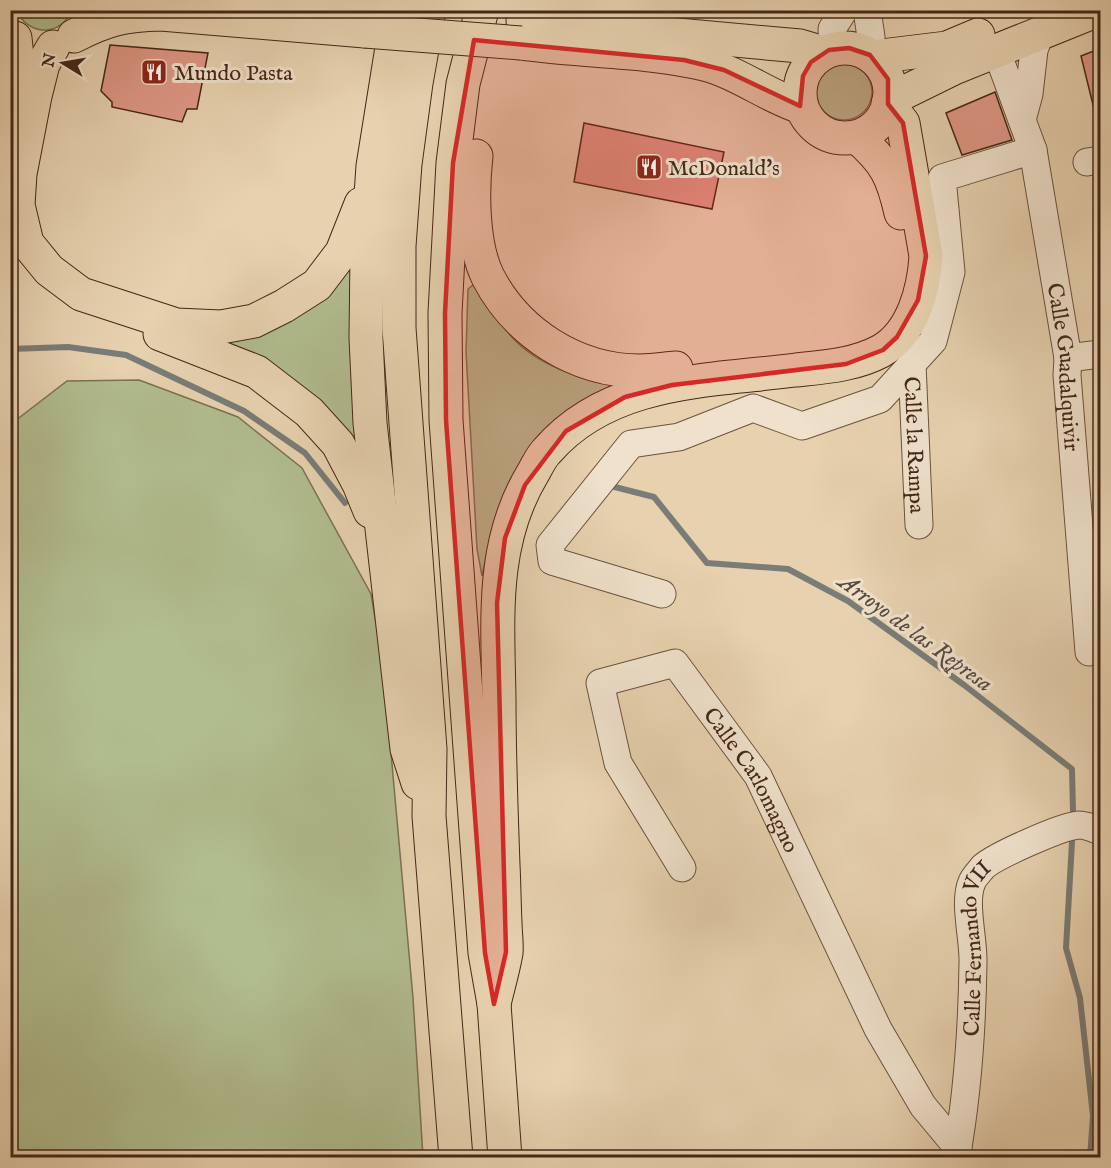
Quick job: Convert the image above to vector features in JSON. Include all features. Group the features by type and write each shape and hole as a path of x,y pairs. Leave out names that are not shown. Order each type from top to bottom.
{"main road":[{"path":"429,816 407,749 370,423 366,338 367,253 373,165 397,10 706,65 724,70 781,100 801,107"},
{"path":"429,10 405,164 399,246 399,316 418,612 430,749 429,816 456,1158"},
{"path":"482,10 484,87 473,188 481,254 488,276 513,313 530,331 550,346 594,365 640,371 830,351 851,346 880,326 902,297 908,276 909,254 899,204 887,170 876,153 857,137"},
{"path":"482,10 463,84 453,163 445,313 446,420 484,953 494,1004 505,1158"},
{"path":"871,56 947,48 1039,22 1098,10"},
{"path":"12,37 33,47 102,22 134,15 161,14 365,31 522,32 800,46 828,51 849,48 871,56 882,67 888,80 889,102 877,125 857,137 838,138 825,134 808,120 801,107 799,91 803,75 811,62 828,51"},
{"path":"889,102 954,68 997,52 1039,22"},
{"path":"72,31 43,64 34,96 20,174 18,205 27,243 49,270 81,294 176,325 220,327 254,321 284,306 317,285 342,252 358,214 373,165"},
{"path":"10,133 19,76 12,37"},
{"path":"494,1004 506,952 497,603 504,548 513,511 525,485 545,453 566,431 597,409 625,397 672,385 846,364 883,350 897,337 909,320 918,300 924,278 926,256 903,123 889,102"},
{"path":"10,242 36,278 54,293 75,305 201,349 257,372 309,412 338,444 359,483 385,552"}],"street":[{"path":"828,51 832,29 844,10"},
{"path":"867,10 871,56"},
{"path":"1022,120 1029,94 1039,22"},
{"name":"Calle Guadalquivir","path":"997,52 1033,150 1068,358 1067,375 1089,652"},
{"path":"662,594 552,561 550,545 631,444 679,437 753,408 802,426 880,399 933,341 951,272 942,177 1033,150"},
{"path":"1068,358 1101,354"},
{"name":"Calle la Rampa","path":"912,364 919,525"},
{"name":"Calle Carlomagno","path":"682,868 618,763 600,682 675,663 758,776 878,1029 923,1106 957,1153"},
{"name":"Calle Fernando VII","path":"957,1153 970,1059 974,960 969,901 972,882 984,866 1061,829 1077,825 1089,826 1101,831"}],"highlighted area":[{"path":"474,40 684,60 724,70 800,106 803,76 811,62 829,50 849,48 870,55 888,79 888,104 903,123 926,256 918,300 897,337 883,350 846,364 672,385 625,397 566,431 525,485 505,538 497,603 506,952 494,1004 485,953 446,420 445,313 453,163"}],"green space":[{"path":"17,11 71,11 60,25 44,30 29,25"},
{"path":"844,64 859,69 867,77 872,92 867,107 859,115 844,120 829,115 821,107 816,92 821,77 829,69"},
{"path":"355,256 358,456 214,345"},
{"path":"473,285 509,334 535,356 578,376 622,386 489,544 482,576 477,549 466,352 468,289"},
{"path":"139,380 238,417 302,468 371,594 383,664 413,998 423,1157 11,1158 11,424 67,381"}],"building":[{"name":"Mundo Pasta","path":"110,45 208,53 197,109 187,109 182,122 112,107 112,102 101,91"},
{"path":"1101,48 1101,113 1095,113 1081,56"},
{"path":"995,92 1012,140 962,155 946,113"},
{"name":"McDonald's","path":"584,123 724,152 712,209 574,182"}],"waterway":[{"path":"10,349 68,347 126,355 244,411 305,453 345,503"},
{"name":"Arroyo de las Represa","path":"607,485 654,497 707,563 788,569 848,601 964,685 1072,769 1073,811"},
{"name":"Arroyo de las Represa","path":"1072,842 1066,948 1080,998 1093,1116 1090,1158"}],"place":[{"name":"Mundo Pasta","path":"154,72"},
{"name":"McDonald's","path":"649,167"}]}
